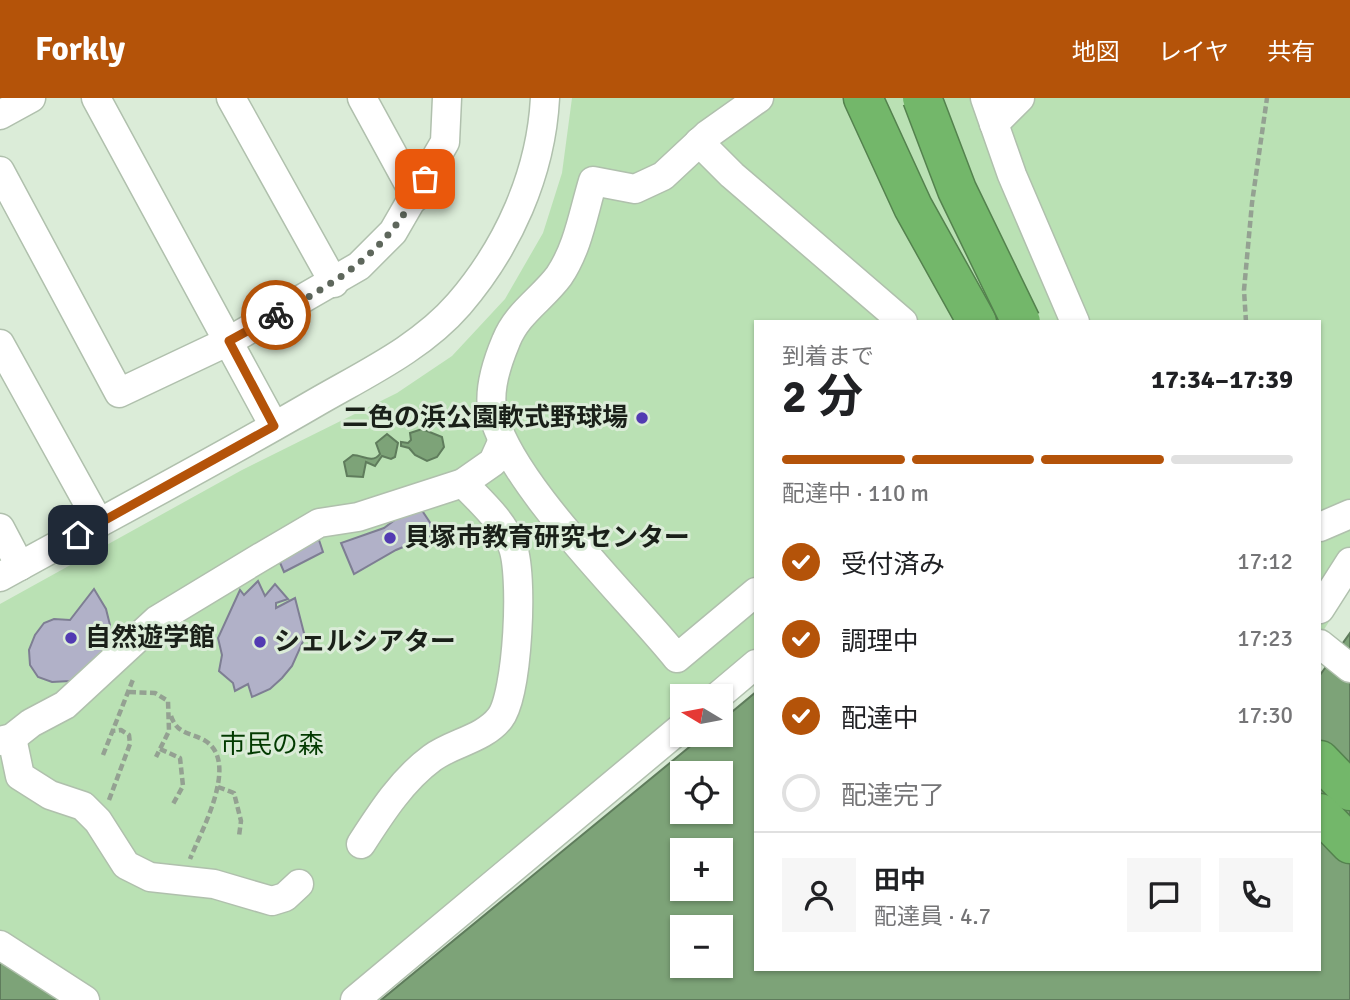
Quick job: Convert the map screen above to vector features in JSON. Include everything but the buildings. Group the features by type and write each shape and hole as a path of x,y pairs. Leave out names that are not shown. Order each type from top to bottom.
{"highway":[{"path":"863,98 913,207 977,320"},
{"path":"882,98 934,234 977,320"},
{"path":"922,98 957,190 1019,320"},
{"path":"948,98 975,184 1034,320"},
{"path":"1321,761 1350,791"},
{"path":"1321,814 1350,844"}],"street":[{"path":"0,115 31,98"},
{"path":"96,98 274,426"},
{"path":"231,98 334,283"},
{"path":"362,98 416,197"},
{"path":"0,171 119,393 229,341 334,283 359,266 393,232 416,197 445,142 447,98"},
{"path":"0,528 10,571 274,426 411,346 458,306 484,273 522,203 541,139 545,98"},
{"path":"754,594 677,658 541,500 502,442 492,406 496,369 506,339 521,314 557,278 573,253 593,181 635,189 663,176 699,142 759,98"},
{"path":"1020,98 989,111 1074,320"},
{"path":"699,142 901,320"},
{"path":"0,344 99,523"},
{"path":"299,884 285,897 272,901 214,884 150,877 126,865 98,821 83,806 50,794 20,776 6,739 65,705 157,620 319,523 358,517 463,483 493,462 502,442"},
{"path":"361,844 398,789 432,758 500,718 509,697 517,632 518,578 513,547 497,519 463,483"},
{"path":"1321,527 1350,514"},
{"path":"1321,607 1350,562"},
{"path":"1321,645 1350,668"},
{"path":"732,684 754,666"},
{"path":"355,1000 670,737"},
{"path":"0,945 85,1000"}],"path":[{"path":"1246,320 1244,290 1252,202 1267,98"},
{"path":"103,755 129,692 140,655 141,635"},
{"path":"129,692 155,693 168,701 174,727 210,744 217,756 220,774 218,787 180,882"},
{"path":"156,757 169,731 171,716"},
{"path":"98,821 130,744 129,735 121,730 113,731"},
{"path":"160,749 180,758 183,786 173,804"},
{"path":"218,787 234,793 242,821 239,836"}],"green space":[{"name":"市民の森","path":"572,98 1350,98 1350,588 1321,634 1321,320 754,320 754,680 733,690 733,684 670,684 670,745 362,1000 74,1000 0,953 0,604 242,470 397,393 452,356 505,299 543,233 562,173"}],"shaded area":[{"path":"422,429 442,437 444,447 437,457 427,461 415,455 409,448 401,446 401,442 408,443 411,440 410,433"},
{"path":"387,434 398,443 395,457 391,459 382,456 375,466 366,462 363,477 347,476 344,462 353,455 371,459 377,457 380,454 376,443"},
{"path":"1350,633 1350,1000 381,1000 670,763 670,824 733,824 733,761 672,761 689,747 733,747 733,711 754,694 754,971 1321,971 1321,674"},
{"path":"0,960 62,1000 0,1000"}],"way so far":[{"path":"276,315 359,266 393,232 425,179"}],"place":[{"name":"二色の浜公園軟式野球場","path":"642,418"},
{"name":"貝塚市教育研究センター","path":"390,538"},
{"name":"自然遊学館","path":"71,638"},
{"name":"シェルシアター","path":"260,642"}],"route":[{"path":"78,535 274,426 229,341 276,315"}]}
